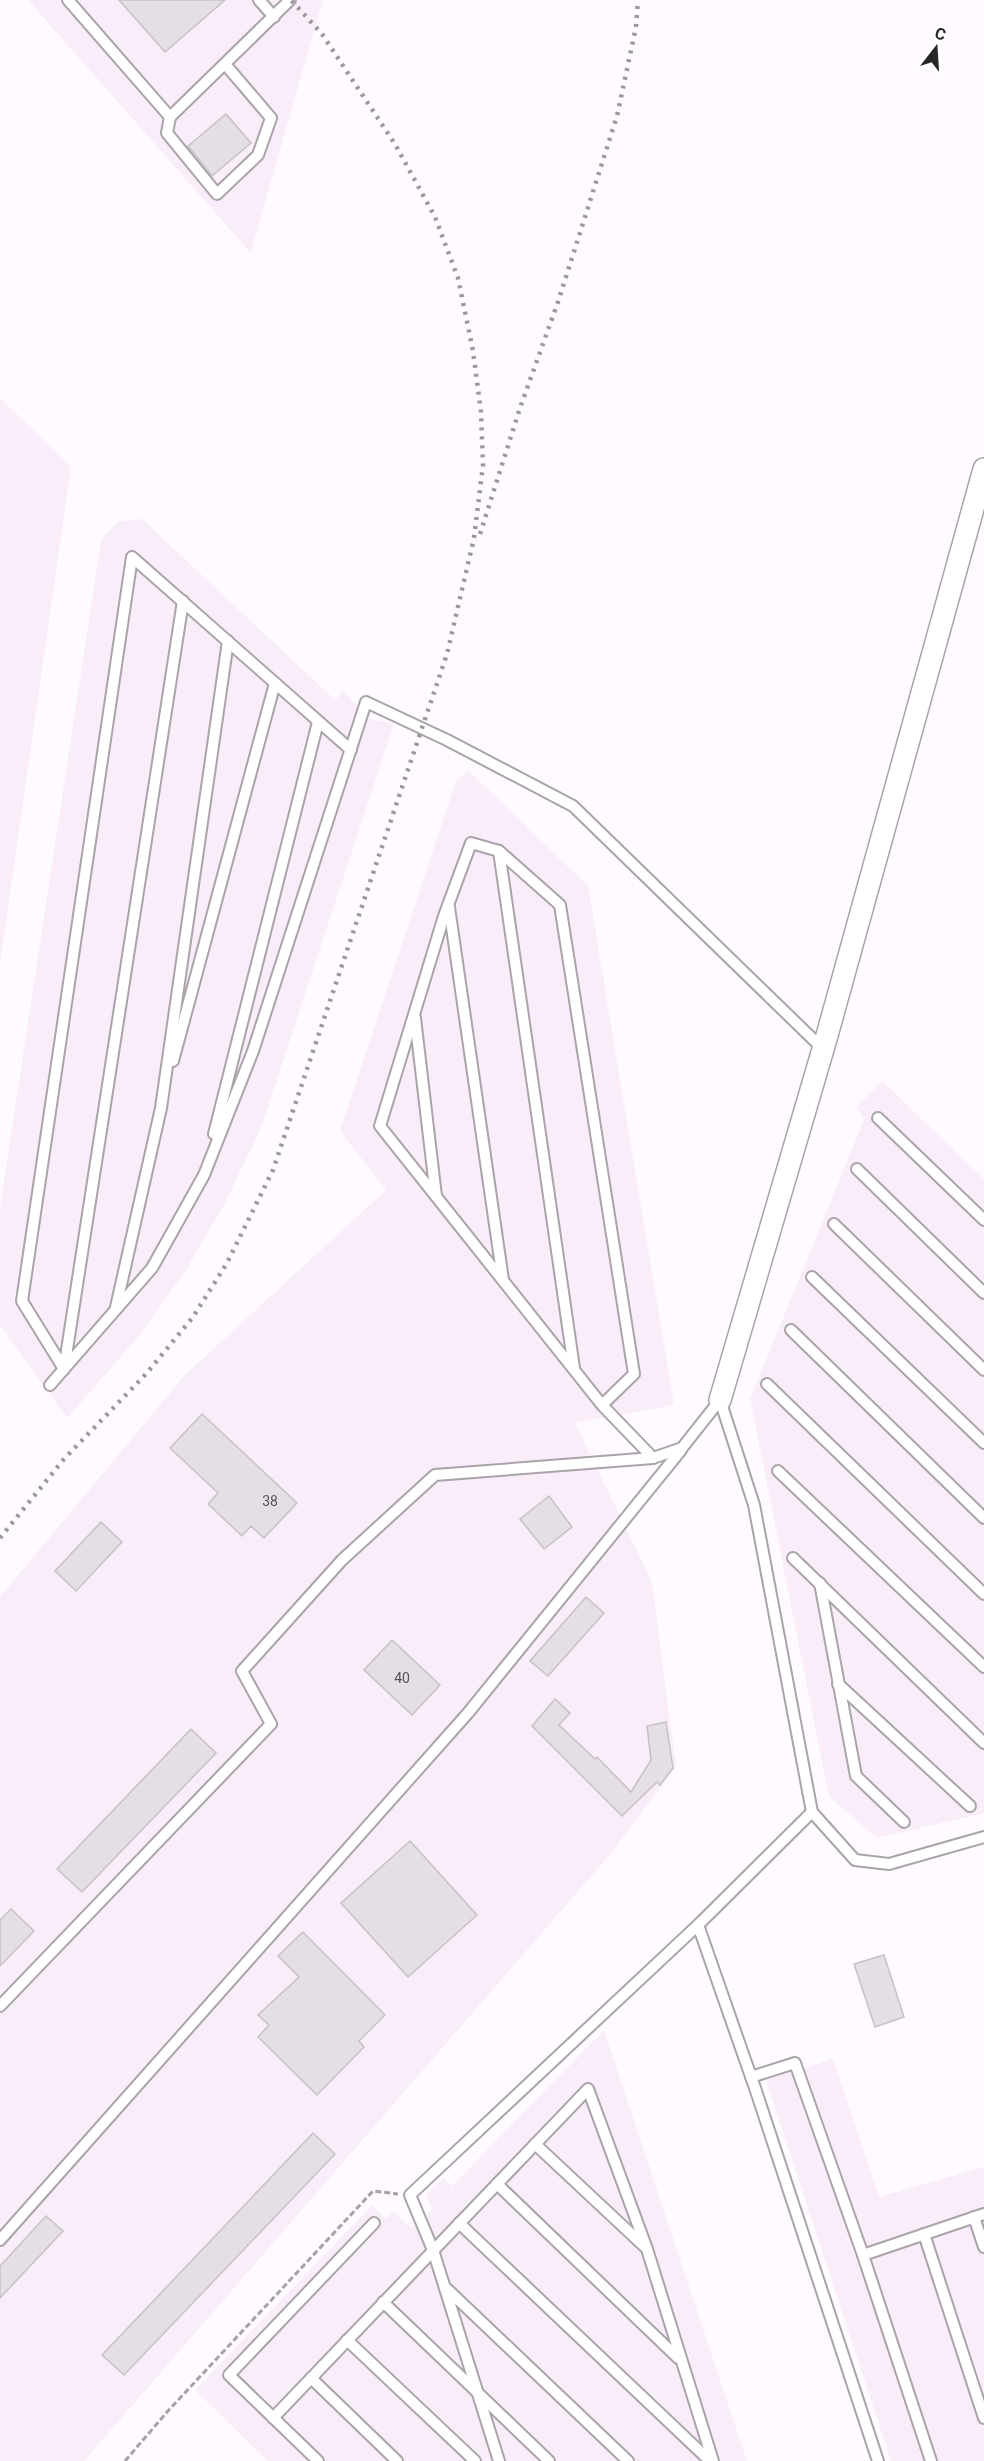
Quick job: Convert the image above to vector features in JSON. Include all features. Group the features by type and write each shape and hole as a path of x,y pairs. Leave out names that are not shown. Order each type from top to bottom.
{"street":[{"path":"720,1400 823,1049 984,469"}],"lane":[{"path":"68,0 170,117"},
{"path":"259,0 274,17"},
{"path":"225,64 271,118 258,155 217,194 167,133 170,117 290,0"},
{"path":"64,1369 22,1301 132,557 351,750"},
{"path":"64,1369 183,602"},
{"path":"161,1108 228,641"},
{"path":"115,1310 161,1108 275,684"},
{"path":"50,1385 152,1268 204,1175 253,1052 366,702 447,740 573,806 823,1049"},
{"path":"204,1175 318,722"},
{"path":"602,1405 634,1374 560,904 499,851 471,843 449,903 380,1126 602,1405 653,1458"},
{"path":"499,851 574,1368"},
{"path":"449,903 503,1280"},
{"path":"415,1012 436,1197"},
{"path":"878,1118 984,1220"},
{"path":"857,1169 984,1293"},
{"path":"834,1224 984,1370"},
{"path":"812,1277 984,1443"},
{"path":"791,1330 984,1518"},
{"path":"767,1384 984,1594"},
{"path":"0,2240 468,1713 720,1400"},
{"path":"720,1400 754,1505 812,1812 855,1860 890,1864 984,1837"},
{"path":"0,2006 271,1724 242,1671 342,1560 435,1475 653,1458 682,1448"},
{"path":"778,1471 984,1667"},
{"path":"793,1558 984,1743"},
{"path":"820,1583 856,1776 904,1822"},
{"path":"838,1683 970,1806"},
{"path":"499,2461 433,2250 410,2195 698,1925 812,1812"},
{"path":"698,1925 751,2077 878,2461"},
{"path":"751,2077 795,2063 863,2255 931,2461"},
{"path":"273,2418 588,2089 647,2249 712,2461"},
{"path":"535,2144 647,2249"},
{"path":"497,2184 680,2360"},
{"path":"863,2255 979,2216 984,2247"},
{"path":"318,2461 229,2375 374,2223"},
{"path":"459,2223 712,2461"},
{"path":"924,2234 984,2418"},
{"path":"444,2286 628,2461"},
{"path":"382,2302 549,2461"},
{"path":"346,2340 475,2461"},
{"path":"311,2378 397,2461"}],"path":[{"path":"125,2461 167,2412 373,2191 410,2195"}],"shaded area":[{"path":"28,0 323,0 251,252 250,252"},
{"path":"0,398 71,467 0,964"},
{"path":"142,519 335,700 343,691 369,719 394,724 261,1128 225,1203 186,1270 138,1337 67,1418 0,1325 0,1208 101,540 118,522"},
{"path":"469,771 588,886 674,1405 575,1423 652,1582 676,1767 613,1851 84,2461 0,2461 0,1597 185,1375 386,1190 340,1131 456,781"},
{"path":"882,1081 984,1179 984,1813 877,1838 829,1797 750,1399 864,1120 856,1107"},
{"path":"604,2030 747,2461 268,2461 195,2390 372,2205 386,2219 393,2211 411,2228 433,2209 426,2195 443,2178 452,2186"},
{"path":"833,2059 879,2197 984,2167 984,2461 891,2461 766,2080"}],"building":[{"path":"119,0 225,0 165,52"},
{"path":"226,114 251,143 212,176 188,146"},
{"path":"202,1414 297,1503 264,1538 251,1526 242,1536 208,1504 218,1493 170,1448"},
{"path":"549,1496 572,1527 544,1549 520,1519"},
{"path":"101,1522 122,1542 76,1591 55,1571"},
{"path":"586,1597 604,1613 548,1676 530,1661"},
{"path":"392,1640 440,1685 412,1715 364,1670"},
{"path":"555,1699 570,1713 559,1725 595,1759 597,1757 631,1792 651,1760 647,1726 666,1722 673,1768 660,1785 657,1782 622,1816 532,1726"},
{"path":"191,1729 216,1753 82,1892 57,1869"},
{"path":"410,1841 477,1915 408,1977 341,1903"},
{"path":"11,1909 34,1931 0,1966 0,1920"},
{"path":"303,1932 385,2015 359,2041 364,2047 317,2095 258,2037 269,2025 258,2015 299,1977 278,1956"},
{"path":"884,1955 904,2017 875,2027 854,1964"},
{"path":"313,2133 335,2154 124,2375 102,2355"},
{"path":"46,2216 63,2231 0,2298 0,2266"}],"railway":[{"path":"0,1538 64,1459 146,1374 193,1317 227,1263 273,1170 447,654 474,538 483,465 481,412 473,351 458,278 435,217 395,144 322,34 291,0"},
{"path":"480,534 520,408 558,302 617,116 636,27 638,0"}]}
